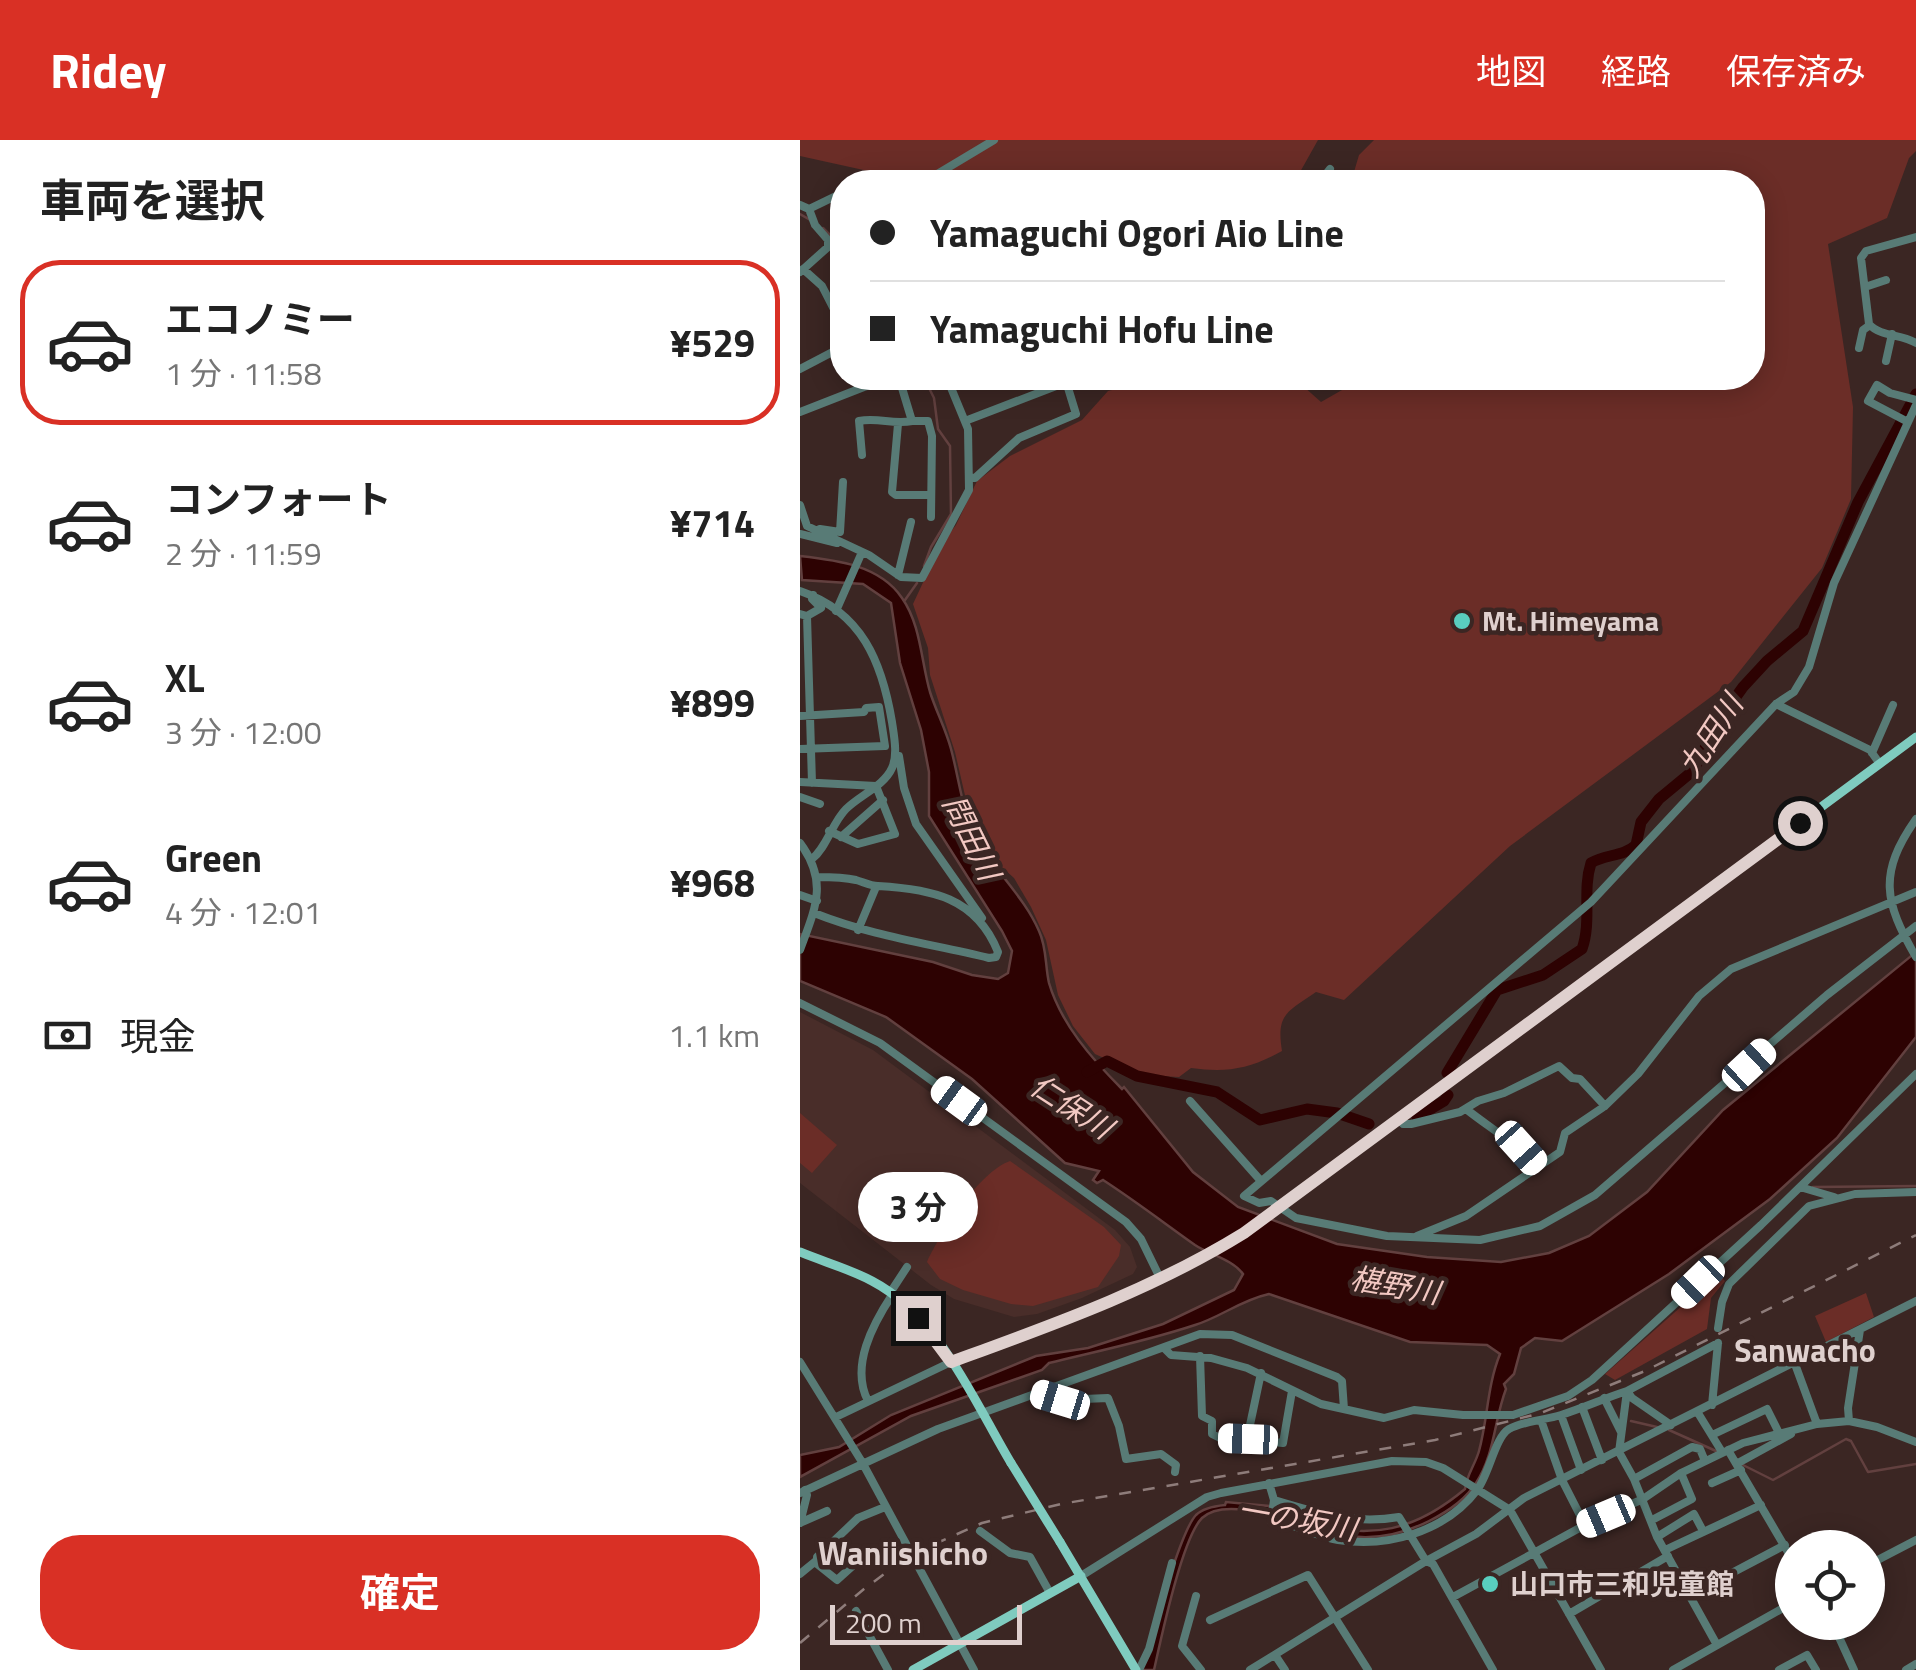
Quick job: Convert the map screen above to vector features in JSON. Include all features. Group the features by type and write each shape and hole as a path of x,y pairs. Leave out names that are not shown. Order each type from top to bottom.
{"main road":[{"path":"951,1362 1090,1311 1161,1280 1244,1233 1916,737"},
{"path":"800,1252 873,1281 918,1318 958,1373 1137,1670"},
{"path":"913,1670 1081,1576"}],"street":[{"path":"944,170 994,140"},
{"path":"830,197 804,207 828,240 828,247 802,271 822,286 830,302"},
{"path":"1916,237 1866,251 1861,258 1873,330 1916,344"},
{"path":"1864,287 1886,280"},
{"path":"1859,348 1863,330 1870,325"},
{"path":"1886,361 1892,334"},
{"path":"800,369 830,353"},
{"path":"1905,421 1868,401 1877,385 1915,401 1834,583 1809,666 1794,692 1776,704 1588,904 1244,1196 1259,1203 1270,1201 1296,1218 1322,1225 1412,1238 1480,1240 1540,1226 1595,1195 1827,995 1916,926"},
{"path":"800,412 856,390"},
{"path":"902,390 912,422"},
{"path":"800,505 807,526 902,576 922,578 969,490 970,442 952,390"},
{"path":"965,421 1040,390"},
{"path":"968,477 975,478 1019,438 1076,414 1069,390"},
{"path":"862,454 859,421 928,421 932,436 931,517"},
{"path":"898,424 892,492 896,496 931,495"},
{"path":"815,530 840,532 843,482"},
{"path":"902,576 911,522"},
{"path":"800,534 846,546"},
{"path":"837,608 861,553"},
{"path":"800,591 837,608 878,663 895,750 894,766 850,806 812,859"},
{"path":"812,595 821,608 803,615 805,749 812,783"},
{"path":"1776,704 1872,752 1880,764"},
{"path":"1872,752 1893,704"},
{"path":"804,716 864,712 866,708 879,707 885,746 805,749"},
{"path":"813,914 923,946 996,957 998,952 982,920 916,824 904,788 898,749 895,750"},
{"path":"810,769 800,780 876,786"},
{"path":"829,831 858,844 895,834 876,786"},
{"path":"800,798 820,804"},
{"path":"841,837 883,800"},
{"path":"1916,819 1891,862 1888,890 1903,935 1916,957"},
{"path":"800,843 812,859 817,877 817,901 800,950"},
{"path":"817,877 852,879 876,887 901,886 953,900 982,920"},
{"path":"858,930 876,887"},
{"path":"1412,1238 1466,1216 1560,1152 1565,1133 1605,1106 1638,1074 1699,996 1731,968 1916,892"},
{"path":"800,895 817,901"},
{"path":"800,1003 880,1043 1126,1222 1141,1239 1161,1280"},
{"path":"1399,1119 1403,1124 1411,1124 1466,1109 1558,1066 1572,1078 1580,1078 1605,1106"},
{"path":"1164,1348 1172,1355 1200,1356 1261,1373 1321,1404 1384,1418 1414,1410 1482,1416 1531,1411 1568,1396 1592,1380 1800,1188 1916,1074"},
{"path":"1190,1101 1261,1180"},
{"path":"1466,1109 1521,1148 1537,1166"},
{"path":"1800,1188 1835,1198"},
{"path":"1718,1328 1730,1284 1809,1206 1835,1198 1916,1192"},
{"path":"868,1401 864,1392 866,1344 872,1326 907,1267"},
{"path":"1250,1670 1476,1534 1524,1498 1916,1301"},
{"path":"1849,1421 1860,1330"},
{"path":"801,1522 808,1495 803,1491 861,1460 979,1411 1038,1394 1200,1334 1232,1335 1337,1377 1342,1381 1344,1409"},
{"path":"1269,1482 1274,1500 1271,1519 1338,1540 1384,1542 1410,1535 1449,1515 1478,1488 1501,1436 1509,1429 1627,1391 1718,1342 1712,1405"},
{"path":"1200,1356 1202,1416 1212,1421 1212,1434 1218,1438 1283,1442 1292,1391"},
{"path":"800,1362 861,1460 974,1670"},
{"path":"837,1418 951,1362"},
{"path":"1794,1364 1817,1424"},
{"path":"1248,1439 1261,1373"},
{"path":"1627,1391 1670,1425"},
{"path":"1627,1391 1619,1452 1657,1536 1717,1646"},
{"path":"1038,1394 1060,1400 1108,1398 1120,1426 1126,1459 1161,1454 1176,1464 1176,1472"},
{"path":"1604,1398 1621,1432"},
{"path":"1582,1407 1602,1460"},
{"path":"1712,1435 1767,1409 1779,1434"},
{"path":"1698,1412 1740,1467 1775,1530"},
{"path":"1561,1415 1581,1470"},
{"path":"1505,1416 1509,1429"},
{"path":"1541,1420 1562,1480 1585,1525"},
{"path":"1453,1597 1585,1525 1643,1500 1682,1473 1725,1451 1817,1424 1849,1421 1916,1442"},
{"path":"1712,1483 1802,1428"},
{"path":"1634,1479 1692,1446 1700,1449 1705,1461"},
{"path":"1081,1576 1208,1498 1269,1482 1407,1460 1426,1462 1458,1476 1510,1510 1601,1670"},
{"path":"1652,1520 1692,1499 1682,1473"},
{"path":"1274,1500 1336,1518 1360,1521 1399,1517 1426,1561 1433,1564 1493,1670"},
{"path":"1569,1614 1703,1531 1761,1505"},
{"path":"800,1574 858,1518 885,1507"},
{"path":"801,1522 827,1511"},
{"path":"1657,1536 1694,1514 1703,1531"},
{"path":"980,1530 1010,1553 1030,1557 1050,1593"},
{"path":"1885,1556 1916,1540"},
{"path":"1690,1595 1775,1550"},
{"path":"817,1560 839,1582 856,1562"},
{"path":"1137,1670 1149,1649 1172,1563"},
{"path":"1210,1620 1305,1574 1368,1670"},
{"path":"1196,1596 1182,1646 1200,1670"},
{"path":"856,1610 888,1670"},
{"path":"1673,1670 1775,1612"},
{"path":"1840,1640 1854,1670"},
{"path":"1779,1670 1808,1654 1816,1670"},
{"path":"1275,1655 1285,1670"},
{"path":"1906,1670 1916,1664"}],"shaded area":[{"path":"800,140 1318,140 1301,170 863,170 800,156"},
{"path":"1374,140 1916,140 1916,151 1909,158 1887,218 1828,244 1853,407 1851,499 1822,568 1731,682 1510,846 1344,1000 1316,992 1291,1010 1282,1021 1282,1051 1238,1068 1191,1068 1179,1077 1141,1075 1095,1054 1073,1026 1058,995 1046,940 1031,907 1014,878 994,860 970,817 955,752 930,675 928,648 913,604 977,481 1010,456 1082,420 1112,390 1308,390 1321,402 1342,390 1765,390 1765,170 1355,170 1359,155"},
{"path":"800,1012 873,1050 1115,1230 1130,1247 1137,1267 1133,1274 1082,1298 1037,1314 1014,1317 954,1299 931,1285 800,1183"},
{"path":"800,1113 837,1145 812,1173 800,1163"},
{"path":"1010,1161 1104,1227 1121,1245 1119,1256 1098,1287 1033,1306 1011,1304 940,1279 927,1262 974,1190"},
{"path":"1718,1274 1725,1281 1711,1298 1707,1329 1615,1380 1605,1374"},
{"path":"1866,1293 1874,1317 1826,1342 1815,1316"}],"water":[{"path":"800,556 870,571 902,598 917,631 930,692 949,742 973,832 1039,931 1049,983 1061,1013 1089,1053 1124,1087 1193,1172 1238,1207 1337,1244 1427,1257 1501,1262 1549,1253 1589,1236 1647,1192 1723,1110 1916,952 1916,1037 1837,1138 1770,1199 1669,1274 1562,1341 1535,1338 1521,1348 1514,1374 1504,1384 1491,1449 1482,1472 1467,1494 1449,1509 1410,1529 1370,1537 1333,1533 1251,1511 1215,1511 1202,1518 1180,1567 1154,1670 1142,1670 1174,1564 1196,1515 1226,1502 1269,1506 1271,1513 1332,1528 1373,1531 1410,1523 1428,1514 1465,1489 1479,1451 1500,1354 1487,1345 1410,1342 1269,1294 1177,1331 1049,1363 1042,1370 911,1416 800,1477 800,1455 839,1447 891,1415 1036,1356 1088,1348 1163,1324 1234,1290 1243,1274 1103,1180 1097,1183 1093,1180 1099,1171 1065,1163 972,1079 886,1017 800,981 800,934 998,979 1008,973 1012,951 929,816 929,772 921,730 900,663 891,603 863,584 802,580"}],"waterway":[{"path":"800,214 812,221"},
{"path":"823,228 830,235"},
{"path":"924,566 951,514 950,446 938,429 930,390"},
{"name":"九田川","path":"1447,1073 1497,990 1543,975 1582,949 1591,863 1636,845 1641,822 1659,799 1694,770 1718,722 1743,687 1803,631 1858,502 1916,394"},
{"path":"905,600 917,583"},
{"name":"九田川","path":"1087,1072 1107,1061 1137,1076 1217,1092 1260,1120 1307,1109 1337,1113 1369,1124"},
{"name":"九田川","path":"1417,1117 1448,1095"},
{"path":"1813,1187 1916,1186"},
{"path":"1631,1421 1657,1427"},
{"path":"1669,1430 1716,1451"},
{"path":"1741,1464 1773,1480 1846,1439 1851,1441 1868,1472 1916,1464"}],"railway":[{"path":"800,1643 910,1555 982,1523 1061,1504 1435,1440 1541,1413 1645,1371 1916,1235"}],"place":[{"name":"Mt. Himeyama","path":"1462,621"},
{"name":"山口市三和児童館","path":"1490,1584"}],"district":[{"name":"Sanwacho","path":"1805,1351"},
{"name":"Waniishicho","path":"903,1554"}],"route":[{"path":"918,1318 951,1362 1090,1311 1184,1269 1244,1233 1800,823"}],"water label":[{"name":"問田川","path":"971,838"},
{"name":"仁保川","path":"1071,1107"},
{"name":"椹野川","path":"1395,1286"},
{"name":"一の坂川","path":"1297,1520"}]}
